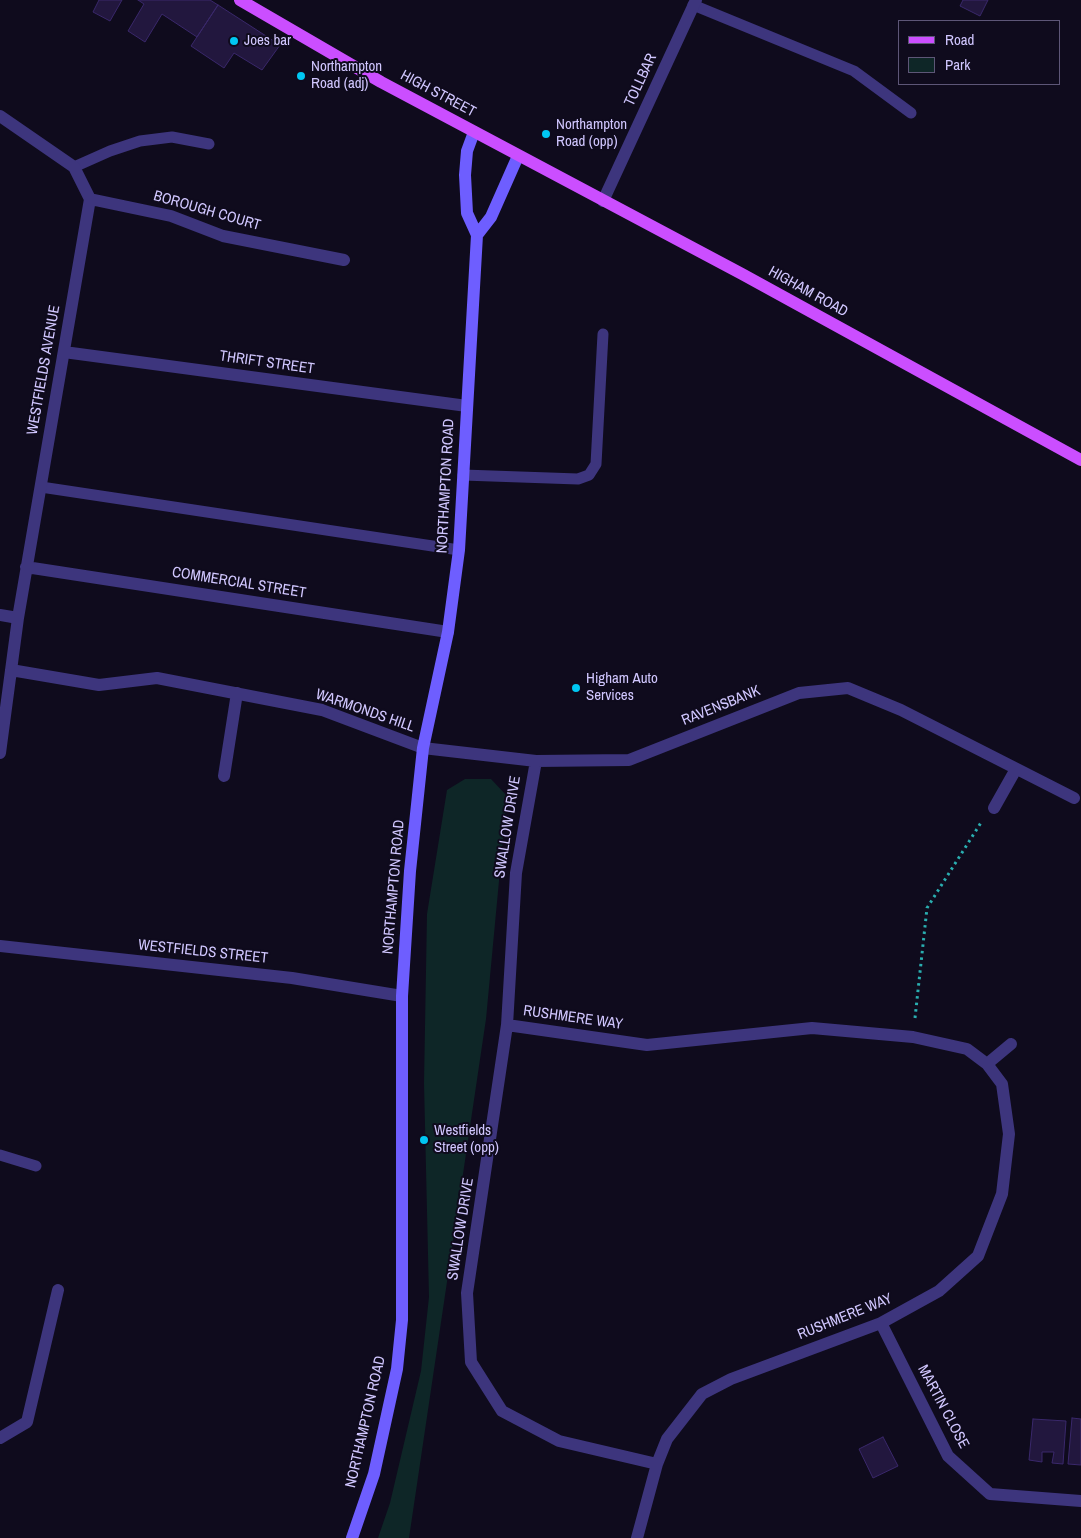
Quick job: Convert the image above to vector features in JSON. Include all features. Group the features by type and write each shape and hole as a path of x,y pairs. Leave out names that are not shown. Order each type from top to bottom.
{"main road":[{"name":"HIGH STREET","path":"240,0 381,82 518,156"},
{"path":"474,132 466,151 465,195 467,213 477,236"},
{"path":"477,236 491,217 518,156"},
{"name":"HIGHAM ROAD","path":"518,156 742,274 1081,460"},
{"name":"NORTHAMPTON ROAD","path":"352,1538 374,1474 397,1369 401,1330 402,996 410,871 423,748 448,632 459,550 477,236"}],"street":[{"name":"TOLLBAR","path":"602,201 694,2"},
{"path":"0,116 74,167 90,199"},
{"name":"BOROUGH COURT","path":"90,199 171,216 223,236 344,260"},
{"name":"WESTFIELDS AVENUE","path":"11,670 26,567 90,199"},
{"name":"THRIFT STREET","path":"64,352 467,406"},
{"name":"COMMERCIAL STREET","path":"26,567 448,632"},
{"path":"0,615 18,618"},
{"path":"0,753 11,670"},
{"name":"WARMONDS HILL","path":"11,670 99,685 157,678 322,710 423,748"},
{"name":"RAVENSBANK","path":"423,748 536,761 629,760 799,693 848,688 901,710 1074,798"},
{"path":"224,776 237,694"},
{"name":"SWALLOW DRIVE","path":"536,761 516,872 507,1025 467,1293 471,1362 502,1411 559,1441 658,1464"},
{"path":"994,808 1016,769"},
{"name":"WESTFIELDS STREET","path":"0,946 292,978 402,996"},
{"name":"RUSHMERE WAY","path":"507,1025 647,1044 812,1028 913,1037 968,1050 988,1064 1002,1084 1009,1134 1002,1194 978,1256 939,1291 881,1323 731,1379 702,1394 667,1439 637,1538"},
{"path":"988,1064 1011,1044"},
{"path":"0,1438 27,1422 58,1290"},
{"name":"MARTIN CLOSE","path":"881,1323 948,1456 990,1494 1081,1501"}],"lane":[{"path":"694,2 854,71 911,113"},
{"path":"74,167 110,151 140,141 172,138 209,144"},
{"path":"463,476 578,479 589,475 596,464 603,334"},
{"path":"41,487 459,550"},
{"path":"0,1155 36,1166"}],"path":[{"path":"913,1037 927,908 988,811 994,808"}],"green space":[{"path":"465,779 491,779 507,796 486,1019 409,1538 378,1538 390,1503 421,1371 429,1297 424,1083 427,914 447,790"}],"building":[{"path":"99,0 122,0 110,21 93,12"},
{"path":"138,0 210,0 218,5 197,37 162,14 145,42 128,31 144,4"},
{"path":"963,0 988,0 980,16 960,6"},
{"name":"Joes bar","path":"218,5 280,45 262,70 234,53 224,68 191,46"},
{"path":"1072,1418 1081,1419 1081,1465 1068,1464"},
{"path":"1033,1419 1066,1421 1063,1464 1052,1463 1054,1452 1042,1452 1042,1462 1029,1460"},
{"path":"883,1437 898,1466 873,1478 859,1449"}],"place":[{"name":"Joes bar","path":"234,41"},
{"name":"Northampton Road (adj)","path":"301,76"},
{"name":"Northampton Road (opp)","path":"546,134"},
{"name":"Higham Auto Services","path":"576,688"},
{"name":"Westfields Street (opp)","path":"424,1140"}]}
